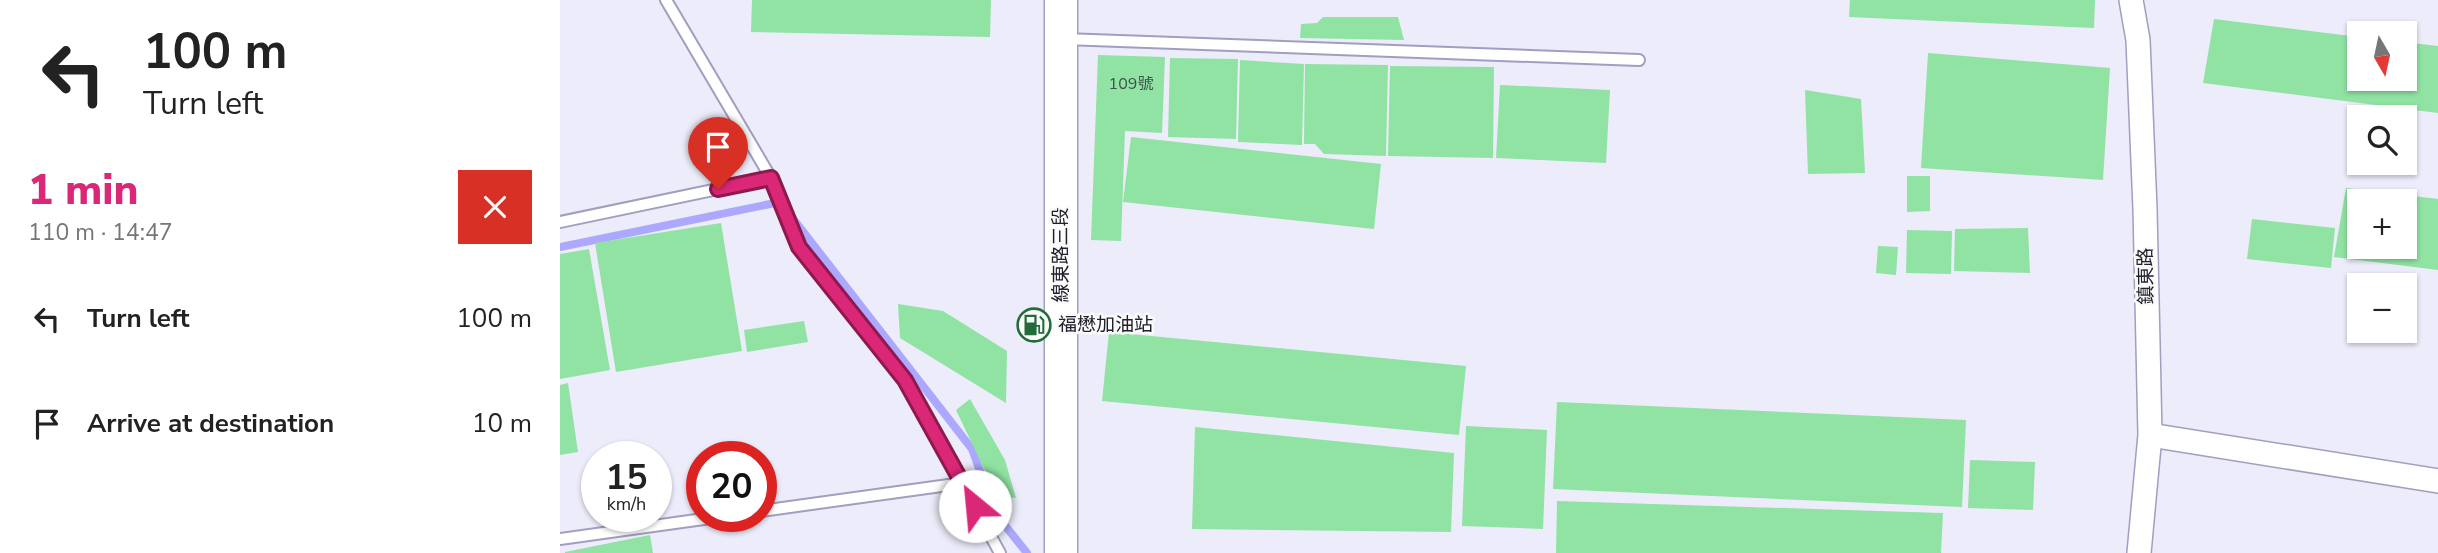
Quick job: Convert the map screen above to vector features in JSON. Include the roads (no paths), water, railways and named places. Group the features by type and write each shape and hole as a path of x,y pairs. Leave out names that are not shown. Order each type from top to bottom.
{"main road":[{"name":"線東路三段","path":"1061,0 1061,553"}],"street":[{"name":"鎮東路","path":"2131,0 2138,40 2150,435 2139,553"},
{"path":"2150,435 2438,481"}],"lane":[{"path":"666,0 771,178 799,247 905,380 1000,553"},
{"path":"1061,38 1639,60"},
{"path":"560,222 771,178"},
{"path":"777,509 963,483"},
{"path":"560,539 686,521"}],"waterway":[{"path":"560,247 780,202 972,449 995,513 1027,553"}],"place":[{"name":"福懋加油站","path":"1034,325"}]}
